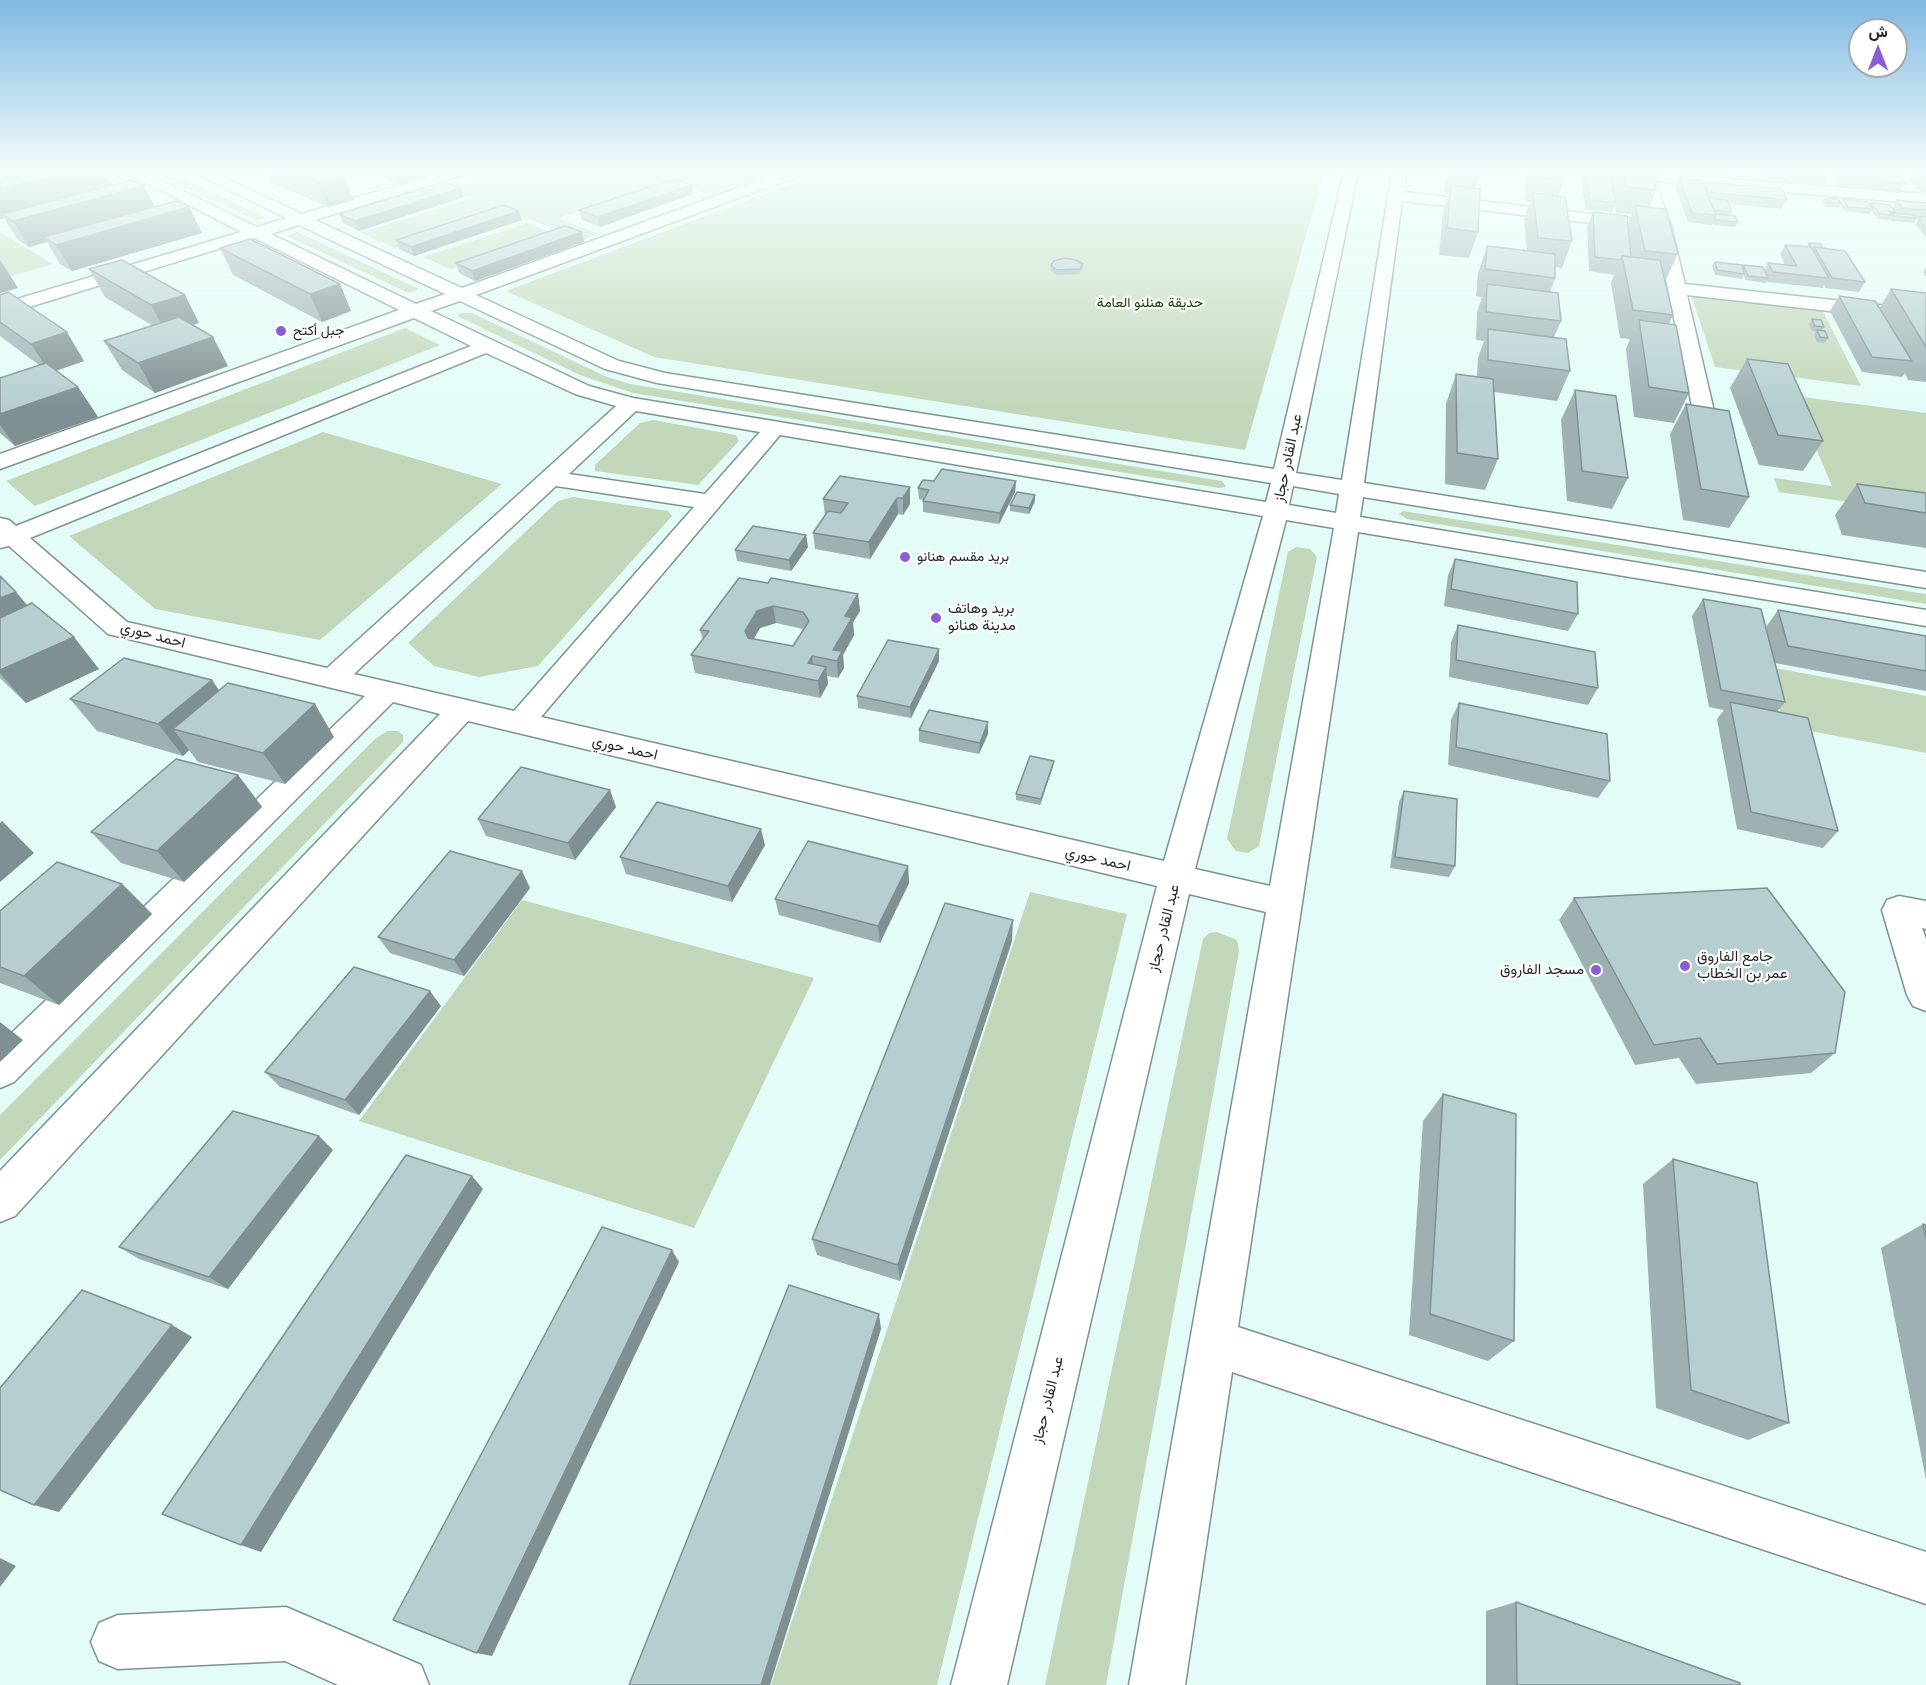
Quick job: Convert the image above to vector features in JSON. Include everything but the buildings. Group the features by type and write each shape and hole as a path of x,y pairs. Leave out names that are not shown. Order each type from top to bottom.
{"street":[{"path":"0,310 197,251"},
{"path":"292,251 582,390 631,404 775,428 1350,505 1926,618"},
{"path":"367,251 612,365 664,379 1280,494 1350,505 1731,538 1926,580"},
{"path":"0,462 579,251"},
{"name":"عبد القادر حجاز","path":"979,1685 1176,878 1280,494 1334,251"},
{"path":"1157,1685 1350,505 1388,251"},
{"path":"1669,251 1716,470"},
{"path":"1678,289 1926,316"},
{"path":"4,534 487,345"},
{"path":"333,678 631,404"},
{"path":"520,723 775,428"},
{"path":"550,478 711,502"},
{"name":"احمد حوري","path":"4,534 118,628 1284,903"},
{"path":"0,1070 387,691"},
{"path":"0,1201 462,709"},
{"path":"1926,915 1899,910 1926,996"},
{"path":"1212,1342 1926,1578"},
{"path":"118,1642 286,1634 401,1685"}],"green space":[{"path":"0,251 31,251 53,264 0,279"},
{"path":"318,251 337,251 419,289 409,293"},
{"path":"442,251 503,251 450,269 423,257"},
{"name":"حديقة هنلنو العامة","path":"614,251 1302,251 1245,450 654,357 506,291"},
{"path":"1691,295 1822,310 1861,386 1715,367"},
{"path":"461,313 472,313 607,377 630,384 1222,481 1226,487 1219,488 633,393 580,375 457,316"},
{"path":"405,328 440,345 35,506 6,481"},
{"path":"1794,396 1926,413 1926,513 1779,492 1774,478 1832,486"},
{"path":"653,420 736,435 739,441 698,485 595,471 595,465 640,423"},
{"path":"323,432 502,484 320,640 155,609 69,536"},
{"path":"573,497 668,511 672,516 538,666 479,677 434,666 408,643 558,501"},
{"path":"1403,511 1926,594 1926,604 1407,519 1399,514"},
{"path":"1296,547 1310,549 1317,557 1259,846 1248,853 1236,851 1227,839 1288,552"},
{"path":"1770,667 1926,696 1926,753 1784,726"},
{"path":"387,731 398,731 403,735 403,742 0,1160 0,1115 375,739"},
{"path":"1030,892 1127,914 937,1685 771,1685"},
{"path":"522,900 814,978 694,1228 359,1121"},
{"path":"1217,932 1237,940 1239,951 1106,1685 1045,1685 1203,939 1209,933"}],"place":[{"name":"جبل أكتح","path":"281,331"},
{"name":"بريد مقسم هنانو","path":"905,557"},
{"name":"بريد وهاتف مدينة هنانو","path":"936,618"},
{"name":"جامع الفاروق عمر بن الخطاب","path":"1685,966"},
{"name":"مسجد الفاروق","path":"1596,970"}]}
